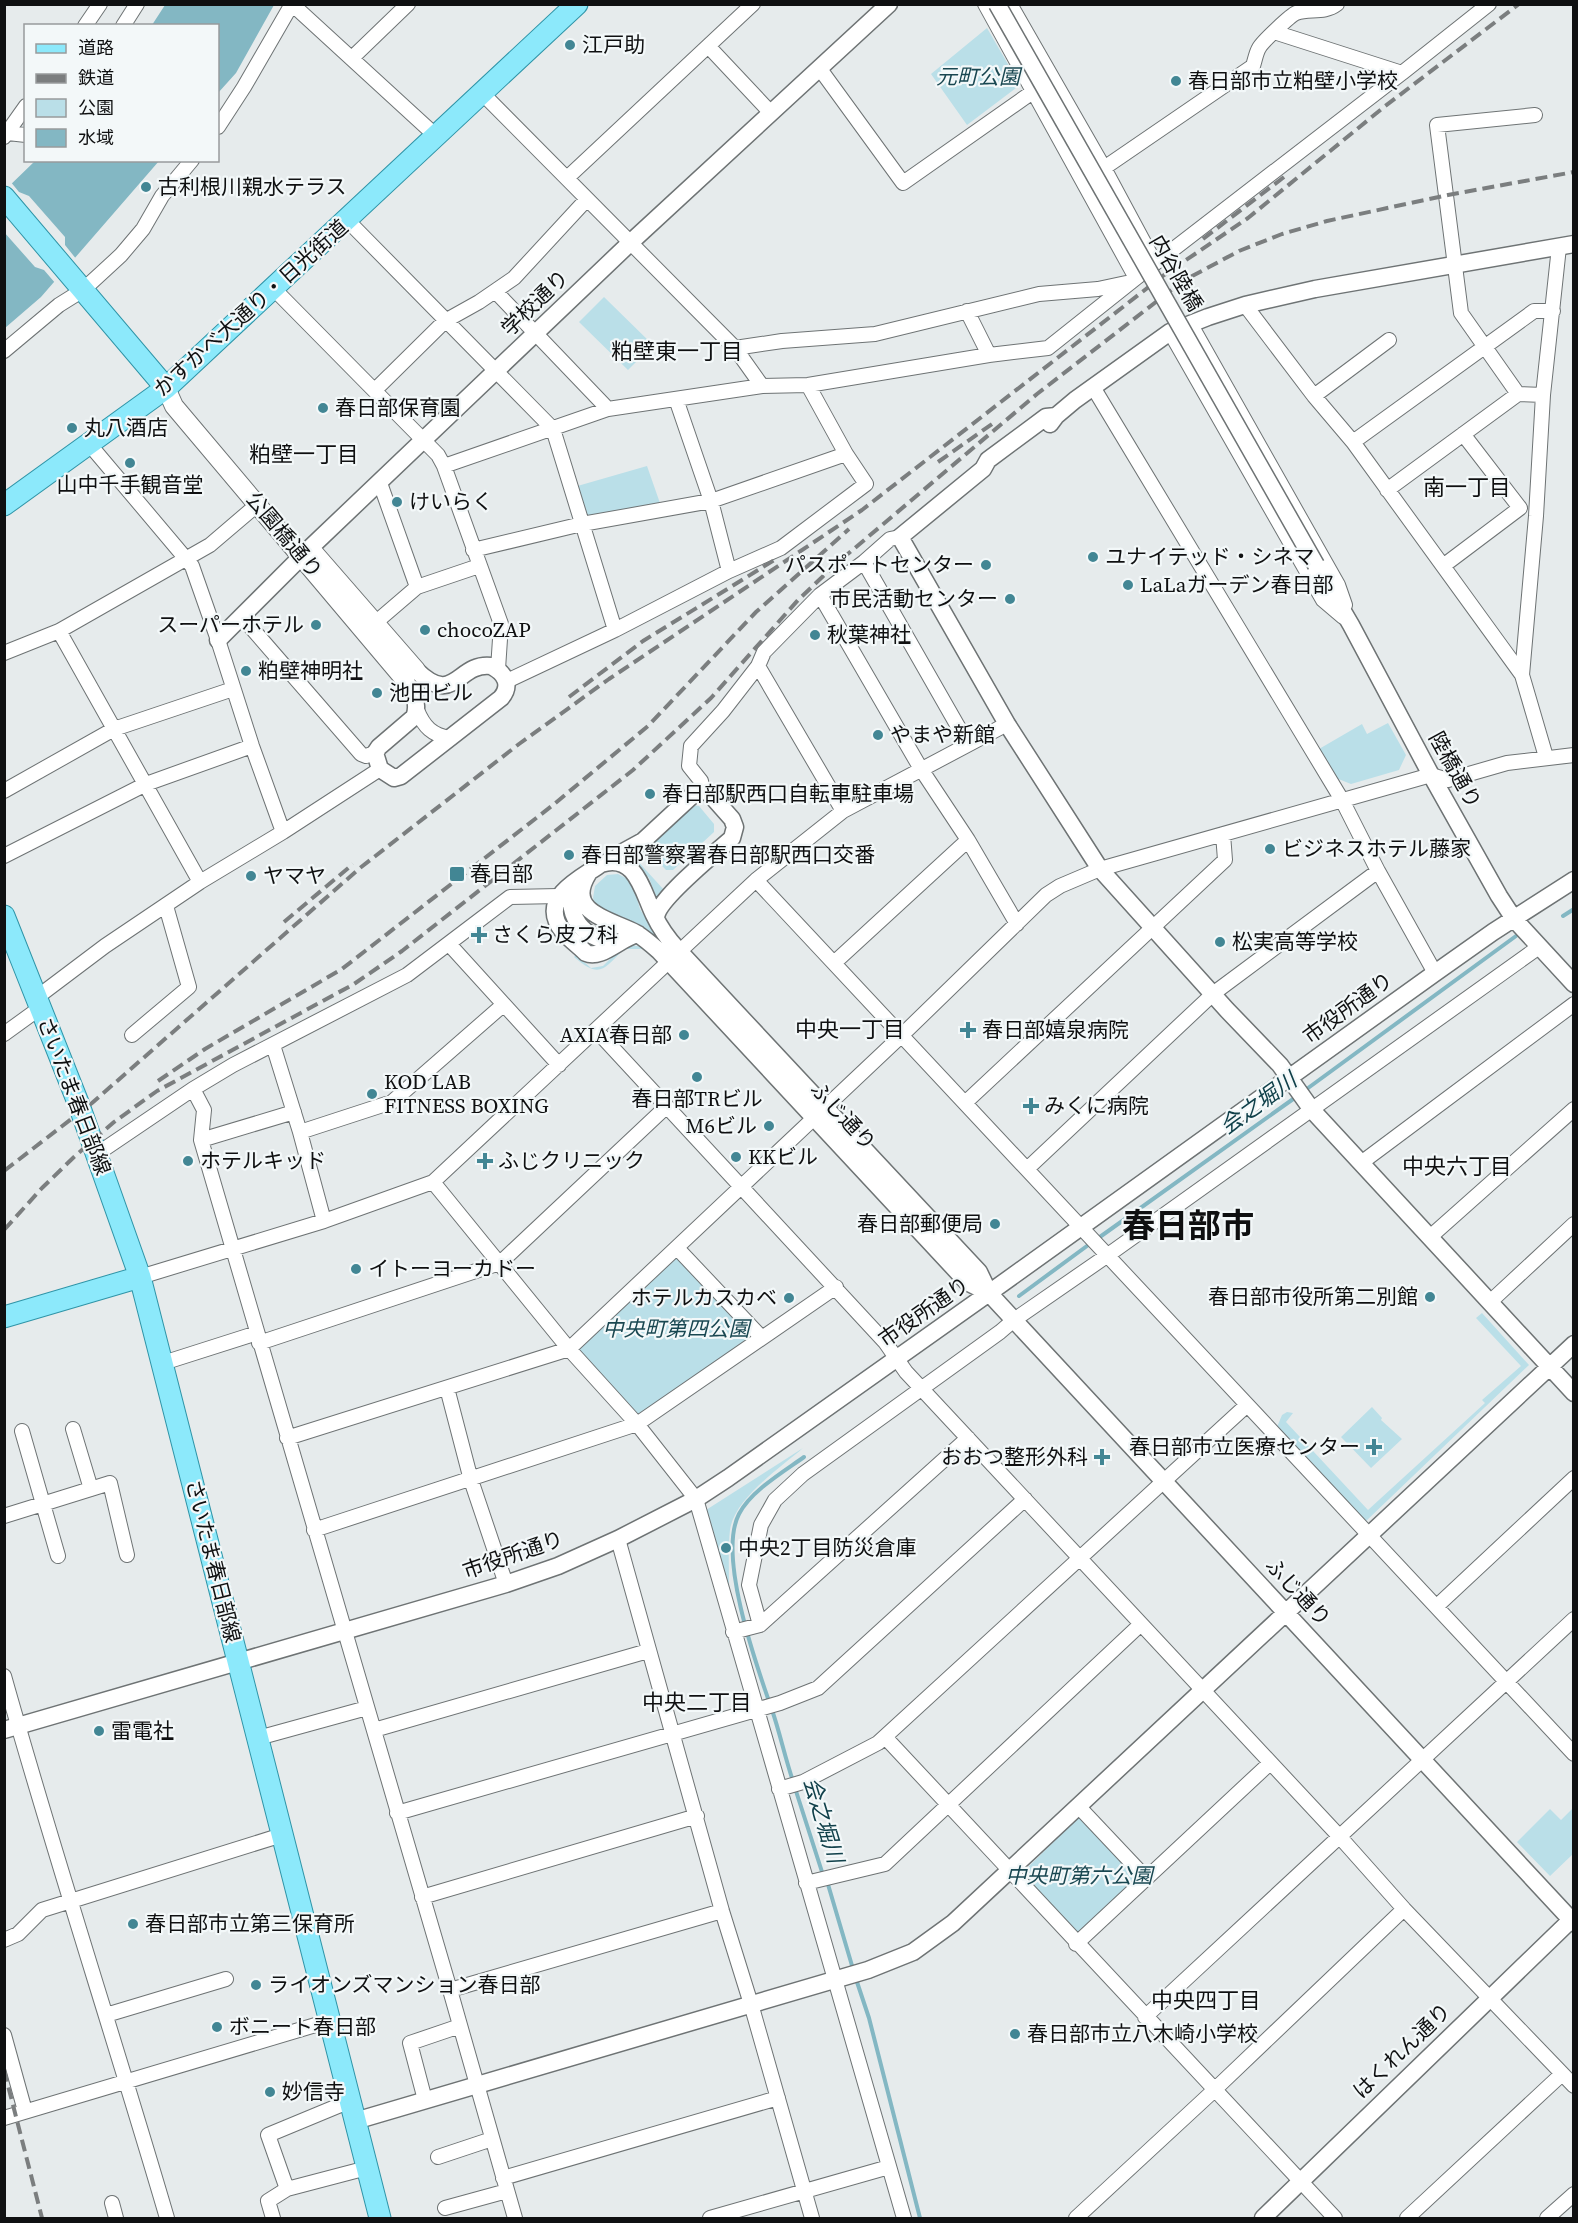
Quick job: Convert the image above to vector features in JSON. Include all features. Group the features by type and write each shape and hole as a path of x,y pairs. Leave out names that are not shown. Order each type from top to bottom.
{"main road":[{"name":"かすかべ大通り・日光街道","path":"4,505 166,388 577,4"},
{"name":"公園橋通り","path":"4,197 166,388 174,406 258,504 375,622 410,675"},
{"name":"公園橋通り","path":"166,388 183,398 306,552 410,675"},
{"name":"さいたま春日部線","path":"4,916 97,1154 140,1277 380,2218"},
{"path":"4,1317 140,1277"}],"street":[{"path":"85,24 100,4"},
{"path":"124,24 137,4"},
{"path":"352,58 408,4"},
{"path":"567,178 753,4"},
{"name":"学校通り","path":"218,640 306,552 631,242 889,4"},
{"path":"986,4 1133,280"},
{"name":"内谷陸橋","path":"997,4 1316,565"},
{"path":"1010,4 1104,168 1155,263"},
{"path":"1104,168 1253,66 1258,50 1296,13 1315,12 1333,8 1337,4"},
{"path":"444,466 608,409 762,386 808,386 989,355 1048,348 1489,4"},
{"path":"219,125 292,5 436,136"},
{"path":"1274,32 1402,73"},
{"path":"709,47 771,112"},
{"path":"820,69 903,183 1034,91"},
{"path":"482,93 735,348 762,386"},
{"path":"24,108 7,128 24,134"},
{"path":"1518,394 1461,314 1437,124 1535,115"},
{"path":"4,351 79,286 121,255 143,229 162,196 190,162"},
{"path":"375,390 445,321 514,278 587,199"},
{"path":"347,220 554,429 615,630"},
{"path":"703,791 700,781 689,766 691,746 723,711 758,666 764,652 820,595 890,539 900,537 982,469 992,465 1043,430 1056,416 1093,387 1170,332 1245,304 1315,289 1566,245 1553,311 1543,395 1536,516 1522,675"},
{"path":"735,348 782,341 874,334 1038,294 1098,289 1133,280"},
{"path":"274,289 438,455 501,624 502,675 507,688 501,698 401,776 394,778 380,770 375,753"},
{"path":"495,291 608,409"},
{"path":"1245,304 1314,396 1353,442 1522,675 1546,757"},
{"path":"967,311 989,355"},
{"path":"1353,442 1534,311 1553,311"},
{"path":"1191,325 1338,585 1351,625"},
{"path":"1170,332 1323,600 1351,625"},
{"path":"1314,396 1389,340"},
{"path":"502,675 615,630 729,571 781,548 866,484 846,454 808,386"},
{"path":"1093,387 1342,800 1378,871 1435,973"},
{"path":"1388,490 1518,394 1543,395"},
{"path":"676,399 711,501 729,571"},
{"path":"1463,434 1520,508 1536,516"},
{"path":"90,445 192,566 283,832"},
{"path":"473,550 582,524 711,501 846,454"},
{"path":"380,483 417,587"},
{"path":"4,653 59,631 210,545 258,504"},
{"path":"1443,566 1520,508"},
{"path":"900,537 1007,724 1100,869 1293,1082 1309,1107 1574,1393"},
{"path":"864,562 968,744"},
{"name":"陸橋通り","path":"1316,565 1351,625 1431,775 1517,923 1574,984"},
{"path":"375,622 417,587 479,566"},
{"path":"820,595 921,769 968,840 1017,924"},
{"path":"242,616 361,754 366,756 375,753 414,717 417,710"},
{"path":"59,631 200,882"},
{"path":"450,738 438,736 423,723 417,710 410,675 440,685 459,680 474,667 491,666 502,675"},
{"path":"758,666 843,811"},
{"path":"4,791 114,729 233,689"},
{"path":"140,1277 324,1221 433,1182 756,880 843,811 1007,724"},
{"path":"4,856 146,784 252,746"},
{"path":"287,1438 569,1349 902,1036 1046,895 1060,886 1100,869 1431,775 1448,780 1507,763 1574,755"},
{"path":"4,1034 105,946 200,882 380,770"},
{"path":"616,862 621,853 643,841 696,792 709,793 732,819 735,827 732,838 667,898 656,912 656,918"},
{"path":"966,1102 1225,860 1223,834"},
{"path":"834,963 968,840"},
{"path":"638,934 616,943 600,955 593,956 586,953 557,922 555,913 559,896 601,864 616,862 625,865 636,873 642,883 675,958"},
{"path":"1028,1169 1214,993 1378,871"},
{"path":"581,878 587,908 601,919 638,934 675,958"},
{"path":"581,878 570,900 575,919 581,928 599,940 616,943"},
{"path":"756,880 966,1102 1573,1754"},
{"name":"市役所通り","path":"11,1728 506,1584 558,1566 618,1539 696,1499 902,1365 1084,1229 1293,1082 1435,973 1517,923 1574,880"},
{"path":"97,1154 193,1089 407,975 510,897 559,896"},
{"path":"132,1035 189,987 166,906"},
{"path":"449,944 559,1065"},
{"path":"757,1626 749,1585 760,1526 775,1500 802,1473 919,1385 1000,1332 1012,1318 1537,944"},
{"name":"ふじ通り","path":"675,958 820,1113 979,1272 992,1297 1572,1920"},
{"path":"1361,1163 1574,1004"},
{"path":"300,1132 392,1102 503,1005"},
{"path":"596,1030 836,1287 890,1347 919,1385 1140,1624 1340,1836 1404,1909 1574,2086"},
{"path":"273,1045 324,1221"},
{"path":"193,1089 204,1110 201,1140 515,2218"},
{"path":"163,1363 258,1338 500,1263 666,1107"},
{"path":"1430,1237 1574,1109"},
{"path":"201,1140 294,1112"},
{"path":"433,1182 569,1349 637,1424 696,1499 839,1978 904,2218"},
{"path":"1490,1302 1574,1224"},
{"path":"677,1248 762,1338"},
{"path":"314,1530 637,1424 836,1287"},
{"path":"355,2121 868,1970 896,1960 931,1940 953,1923 1079,1807 1285,1611 1574,1344"},
{"path":"447,1388 471,1480 506,1584"},
{"path":"782,1788 803,1782 878,1743 1247,1405"},
{"path":"74,1429 91,1489"},
{"path":"22,1431 58,1556"},
{"path":"736,1631 757,1626 968,1438"},
{"path":"1437,1606 1574,1478"},
{"path":"4,1516 110,1483 127,1555"},
{"path":"397,1813 780,1703 818,1688 1025,1499"},
{"path":"618,1539 722,1911 812,2218"},
{"path":"1145,2017 1574,1619"},
{"path":"810,1882 885,1864 1140,1624"},
{"path":"374,1730 648,1651"},
{"path":"4,1676 11,1728 70,1901 127,2081 167,2218"},
{"path":"258,1738 367,1708"},
{"path":"885,1737 1076,1944 1335,2218"},
{"path":"1076,1944 1270,1763"},
{"path":"1079,1807 1146,1878"},
{"path":"422,1896 697,1816"},
{"path":"4,1940 18,1934 42,1910 282,1835"},
{"path":"1076,2218 1404,1909"},
{"path":"450,1990 722,1911"},
{"name":"はくれん通り","path":"1263,2218 1572,1920"},
{"path":"106,2015 226,1979"},
{"path":"4,2118 329,2021"},
{"path":"426,2100 410,2043 460,2026"},
{"path":"4,2035 25,2111"},
{"path":"1407,2218 1562,2074"},
{"path":"446,2208 505,2185 778,2098"},
{"path":"287,2189 268,2136 350,2101"},
{"path":"438,2157 492,2139"},
{"path":"710,2218 889,2167"},
{"path":"273,2218 268,2201 287,2189 367,2168"},
{"path":"1547,2218 1574,2194"},
{"path":"112,2203 116,2218"}],"green space":[{"name":"元町公園","path":"987,28 1020,85 967,125 931,74"},
{"path":"604,297 653,345 628,370 579,322"},
{"path":"647,466 661,506 583,521 574,487"},
{"path":"1388,723 1406,755 1399,770 1351,784 1336,778 1319,749 1362,724 1367,734"},
{"path":"692,805 699,806 714,824 714,832 673,870 666,870 648,851 648,845"},
{"path":"633,856 665,891 657,899 649,878 630,858"},
{"path":"618,874 632,881 640,909 659,939 596,906 593,898 595,886 607,875"},
{"path":"623,946 643,947 649,951 624,949 606,967 596,970 590,968 583,964 574,957 576,955 591,968 603,966"},
{"name":"中央町第四公園","path":"679,1254 758,1338 640,1416 576,1348"},
{"path":"1482,1313 1529,1365 1365,1522 1277,1427 1282,1415 1287,1412 1293,1413 1286,1422 1368,1510 1485,1403 1482,1400 1521,1366 1476,1318"},
{"path":"1372,1407 1382,1418 1381,1420 1402,1439 1371,1468 1341,1437"},
{"path":"803,1448 759,1485 733,1518 729,1537 729,1586 706,1510"},
{"path":"1573,1808 1573,1854 1550,1876 1517,1842 1550,1809 1561,1820"},
{"name":"中央町第六公園","path":"1080,1816 1137,1879 1077,1934 1022,1873"}],"water":[{"path":"165,4 274,5 236,73 219,92 219,24 153,24"},
{"path":"34,162 158,162 41,297 5,328 4,191"}],"pier":[{"path":"10,181 19,192 29,196 65,237 65,245 77,260 56,284 44,270 35,267 4,232 4,186"}],"waterway":[{"name":"会之堀川","path":"1563,916 1574,909"},
{"name":"会之堀川","path":"1304,1091 1516,936"},
{"name":"会之堀川","path":"1097,1239 1296,1097"},
{"name":"会之堀川","path":"1019,1296 1091,1243"},
{"name":"会之堀川","path":"793,1781 742,1612 736,1583 733,1533 739,1514 751,1498 768,1482 804,1457"},
{"name":"会之堀川","path":"795,1788 823,1875"},
{"name":"会之堀川","path":"827,1881 853,1969"},
{"name":"会之堀川","path":"856,1979 869,2018 920,2218"}],"railway":[{"path":"4,1171 92,1103 360,868 519,744 609,679 862,510 1164,275 1248,218 1384,107 1519,4"},
{"path":"4,1230 42,1188 114,1122 157,1091 354,984 402,951 633,770 711,698 798,600 836,564 1037,394 1183,281 1239,251 1282,234 1327,221 1448,195 1574,172"},
{"path":"1203,239 1284,177"},
{"path":"938,462 992,424"},
{"path":"158,1081 205,1049 342,969 553,805 648,726 756,612 849,529"},
{"path":"569,697 643,641 776,559"},
{"path":"284,922 353,864"},
{"path":"4,2070 42,2218"}],"place":[{"name":"江戸助","path":"570,45"},
{"name":"春日部市立粕壁小学校","path":"1176,81"},
{"name":"古利根川親水テラス","path":"146,187"},
{"name":"春日部保育園","path":"323,408"},
{"name":"丸八酒店","path":"72,428"},
{"name":"山中千手観音堂","path":"130,463"},
{"name":"けいらく","path":"397,502"},
{"name":"ユナイテッド・シネマ","path":"1093,557"},
{"name":"パスポートセンター","path":"986,565"},
{"name":"LaLaガーデン春日部","path":"1128,585"},
{"name":"市民活動センター","path":"1010,599"},
{"name":"スーパーホテル","path":"316,625"},
{"name":"chocoZAP","path":"425,630"},
{"name":"秋葉神社","path":"815,635"},
{"name":"粕壁神明社","path":"246,671"},
{"name":"池田ビル","path":"377,693"},
{"name":"やまや新館","path":"878,735"},
{"name":"春日部駅西口自転車駐車場","path":"650,794"},
{"name":"ビジネスホテル藤家","path":"1270,849"},
{"name":"春日部警察署春日部駅西口交番","path":"569,855"},
{"name":"春日部","path":"457,874"},
{"name":"ヤマヤ","path":"251,876"},
{"name":"さくら皮フ科","path":"479,935"},
{"name":"松実高等学校","path":"1220,942"},
{"name":"春日部嬉泉病院","path":"968,1030"},
{"name":"AXIA春日部","path":"684,1035"},
{"name":"春日部TRビル","path":"697,1077"},
{"name":"KOD LAB FITNESS BOXING","path":"372,1094"},
{"name":"みくに病院","path":"1031,1106"},
{"name":"M6ビル","path":"769,1126"},
{"name":"KKビル","path":"736,1157"},
{"name":"ホテルキッド","path":"188,1161"},
{"name":"ふじクリニック","path":"485,1161"},
{"name":"春日部郵便局","path":"995,1224"},
{"name":"イトーヨーカドー","path":"356,1269"},
{"name":"春日部市役所第二別館","path":"1430,1297"},
{"name":"ホテルカスカベ","path":"789,1298"},
{"name":"春日部市立医療センター","path":"1374,1447"},
{"name":"おおつ整形外科","path":"1102,1457"},
{"name":"中央2丁目防災倉庫","path":"726,1548"},
{"name":"雷電社","path":"99,1731"},
{"name":"春日部市立第三保育所","path":"133,1924"},
{"name":"ライオンズマンション春日部","path":"256,1985"},
{"name":"ボニート春日部","path":"217,2027"},
{"name":"春日部市立八木崎小学校","path":"1015,2034"},
{"name":"妙信寺","path":"270,2092"}],"district":[{"name":"粕壁東一丁目","path":"677,351"},
{"name":"粕壁一丁目","path":"304,454"},
{"name":"南一丁目","path":"1467,487"},
{"name":"中央一丁目","path":"850,1029"},
{"name":"中央六丁目","path":"1457,1166"},
{"name":"春日部市","path":"1188,1225"},
{"name":"中央二丁目","path":"697,1702"},
{"name":"中央四丁目","path":"1206,2000"}]}
